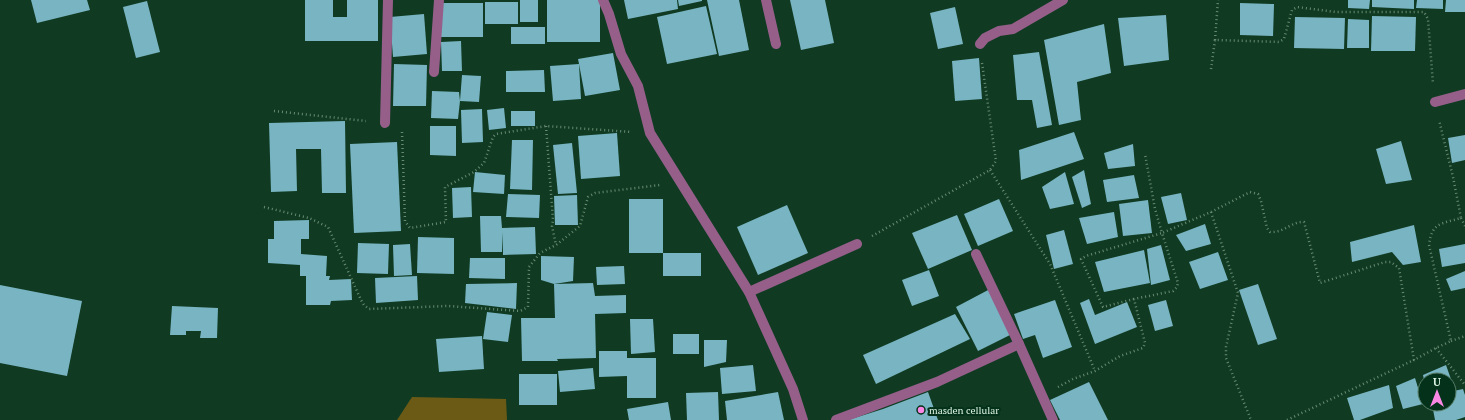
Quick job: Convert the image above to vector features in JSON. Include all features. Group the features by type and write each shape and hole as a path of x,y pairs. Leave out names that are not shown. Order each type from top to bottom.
{"street":[{"path":"385,123 388,0"},
{"path":"434,72 438,0"},
{"path":"603,0 609,14 621,54 638,86 650,133 748,292 793,388 803,420"},
{"path":"766,0 776,44"},
{"path":"980,44 985,38 999,31 1013,29 1063,0"},
{"path":"1435,102 1465,94"},
{"path":"748,292 857,244"},
{"path":"976,254 1053,420"},
{"path":"836,420 937,382 1019,344"}],"path":[{"path":"1211,69 1218,0"},
{"path":"1215,40 1279,42 1284,39 1292,10 1297,6 1336,12 1424,12 1428,19 1435,102 1461,218 1465,226"},
{"path":"857,244 990,170 996,161 980,44"},
{"path":"274,111 385,123 392,122 401,125 405,221 410,228 446,222 445,187 474,172 484,163 493,137 496,134 546,126 650,133"},
{"path":"546,126 553,220 552,226 556,245"},
{"path":"1146,154 1155,209 1162,233 1178,282 1177,287 1173,291 1103,307 1081,259 1086,256 1162,233 1211,212 1250,192 1258,194 1267,228 1270,232 1278,232 1300,222 1304,222 1320,282 1385,262 1391,262 1399,268 1414,360"},
{"path":"990,170 1050,264 1095,372"},
{"path":"264,207 309,218 328,227 361,300 369,309 448,306 520,311 525,310 528,307 528,267 540,253 556,245 580,226 588,197 595,193 681,182"},
{"path":"1211,212 1238,293 1226,347 1226,358 1251,420"},
{"path":"1451,341 1429,246 1430,235 1438,224 1461,218"},
{"path":"1073,379 1095,372 1120,356 1143,348 1146,343 1134,299"},
{"path":"1287,420 1414,360 1436,348 1465,336"},
{"path":"1436,348 1465,385"}],"shaded area":[{"path":"412,397 506,399 507,420 397,420"}],"building":[{"path":"31,0 87,0 90,10 37,23"},
{"path":"305,0 333,0 333,17 347,17 347,0 378,0 378,41 305,41"},
{"path":"520,0 538,0 538,22 520,22"},
{"path":"547,0 600,0 600,42 547,42"},
{"path":"624,0 677,0 678,9 628,19"},
{"path":"678,0 702,0 702,1 679,6"},
{"path":"707,0 739,0 749,50 719,56"},
{"path":"790,0 825,0 834,43 801,50"},
{"path":"1348,0 1370,0 1369,9 1348,8"},
{"path":"1372,0 1414,0 1414,9 1372,7"},
{"path":"1417,0 1443,0 1443,9 1416,8"},
{"path":"1446,0 1465,0 1465,12 1445,12"},
{"path":"147,1 160,52 136,58 123,7"},
{"path":"485,2 518,2 518,24 485,24"},
{"path":"441,3 483,3 483,37 441,37"},
{"path":"1240,3 1274,4 1273,36 1240,35"},
{"path":"706,6 717,54 667,64 657,17"},
{"path":"955,7 963,44 938,49 930,13"},
{"path":"424,14 427,54 393,57 390,17"},
{"path":"1166,15 1169,60 1124,66 1118,18"},
{"path":"1372,16 1416,17 1415,51 1371,51"},
{"path":"1295,17 1345,18 1344,49 1294,48"},
{"path":"1348,19 1369,20 1369,48 1347,48"},
{"path":"1104,24 1111,73 1077,82 1081,120 1059,125 1044,40"},
{"path":"511,27 545,27 545,44 511,44"},
{"path":"461,41 462,71 442,71 441,42"},
{"path":"1039,52 1052,125 1037,128 1032,100 1017,100 1013,55"},
{"path":"613,53 620,90 585,96 578,59"},
{"path":"979,58 982,99 955,101 952,61"},
{"path":"394,64 427,65 426,106 393,106"},
{"path":"579,64 581,99 553,101 550,66"},
{"path":"544,70 545,92 506,92 506,71"},
{"path":"462,75 481,76 479,102 460,101"},
{"path":"432,91 459,92 460,101 458,119 431,118"},
{"path":"504,108 506,128 489,130 487,110"},
{"path":"482,109 483,142 462,143 461,110"},
{"path":"511,111 535,111 535,126 511,126"},
{"path":"345,121 346,193 322,193 321,149 296,149 297,191 271,192 269,123"},
{"path":"430,126 456,126 456,156 430,155"},
{"path":"1074,132 1084,159 1021,180 1019,150"},
{"path":"617,133 620,176 581,179 578,136"},
{"path":"1465,135 1465,160 1452,163 1448,138"},
{"path":"512,140 533,140 532,190 510,189"},
{"path":"1401,141 1412,180 1386,184 1376,149"},
{"path":"397,142 401,231 354,233 350,144"},
{"path":"572,143 577,193 558,194 553,145"},
{"path":"1133,144 1135,166 1108,169 1104,153"},
{"path":"1084,170 1091,204 1082,208 1072,177"},
{"path":"475,172 505,175 504,194 473,192"},
{"path":"1065,172 1074,204 1050,209 1042,187"},
{"path":"1134,175 1139,198 1107,202 1103,180"},
{"path":"471,187 472,217 453,218 452,188"},
{"path":"1181,193 1187,220 1168,224 1161,197"},
{"path":"508,194 540,195 539,218 506,217"},
{"path":"577,195 578,225 555,225 554,196"},
{"path":"629,199 663,199 663,253 629,253"},
{"path":"999,199 1013,231 978,246 964,214"},
{"path":"1148,200 1152,233 1123,236 1119,204"},
{"path":"787,205 808,253 758,275 737,227"},
{"path":"1114,212 1118,237 1087,244 1079,218"},
{"path":"957,215 972,250 928,269 912,233"},
{"path":"480,216 501,216 502,228 535,227 536,254 503,255 503,232 502,252 481,252"},
{"path":"309,220 309,239 301,239 301,254 327,256 326,276 330,276 329,280 351,279 352,300 331,301 330,305 306,305 306,276 300,276 300,265 268,263 268,239 274,239 274,221"},
{"path":"1205,224 1211,244 1186,251 1176,235"},
{"path":"1414,225 1421,262 1403,265 1392,252 1352,262 1350,242"},
{"path":"1064,230 1073,264 1054,269 1046,235"},
{"path":"418,237 454,238 454,274 417,273"},
{"path":"358,243 389,244 388,274 357,273"},
{"path":"410,244 412,275 394,276 393,245"},
{"path":"1465,244 1465,263 1442,267 1439,249"},
{"path":"1161,245 1170,280 1151,285 1147,249"},
{"path":"1144,250 1150,283 1104,292 1095,262"},
{"path":"1218,252 1228,280 1200,289 1189,262"},
{"path":"663,253 701,253 701,276 663,276"},
{"path":"541,256 574,257 573,281 554,284 541,280"},
{"path":"470,258 505,258 505,279 469,278"},
{"path":"624,266 625,284 597,285 596,267"},
{"path":"929,270 939,296 912,306 902,280"},
{"path":"1465,271 1465,288 1451,291 1446,279"},
{"path":"417,276 418,300 376,303 375,278"},
{"path":"517,283 516,309 465,303 466,284"},
{"path":"593,283 595,296 626,295 626,313 595,314 596,358 557,359 558,361 522,361 521,318 555,318 554,284"},
{"path":"1258,284 1277,339 1258,345 1239,290"},
{"path":"0,285 82,301 67,376 0,363"},
{"path":"990,289 1010,335 978,351 956,307"},
{"path":"1089,299 1095,315 1127,302 1137,327 1095,344 1080,303"},
{"path":"1055,300 1072,347 1043,358 1035,335 1023,339 1014,314"},
{"path":"1166,300 1173,326 1155,331 1148,305"},
{"path":"172,306 218,308 217,338 200,338 201,331 186,331 186,335 170,335"},
{"path":"487,312 512,315 508,342 483,339"},
{"path":"955,314 970,339 876,384 863,355"},
{"path":"630,319 653,319 655,352 631,354"},
{"path":"673,334 699,334 699,354 673,354"},
{"path":"482,336 484,369 439,372 436,339"},
{"path":"704,340 727,340 726,362 704,367"},
{"path":"599,351 627,351 627,358 656,358 656,398 627,398 627,376 599,377"},
{"path":"753,365 756,391 722,394 720,368"},
{"path":"1446,365 1448,372 1430,372"},
{"path":"593,368 595,389 560,392 558,371"},
{"path":"519,374 557,374 557,405 519,405"},
{"path":"1415,378 1417,384 1417,406 1403,409 1396,386"},
{"path":"1089,382 1108,420 1060,420 1050,400"},
{"path":"1389,385 1393,408 1360,420 1354,420 1347,398"},
{"path":"1463,389 1465,395 1465,417 1456,420 1435,420 1434,412 1457,412 1457,390"},
{"path":"718,392 719,420 687,420 686,393"},
{"path":"778,392 784,420 727,420 725,401"},
{"path":"928,392 938,420 848,420 883,409"},
{"path":"668,402 671,420 629,420 627,409"}],"place":[{"name":"masden cellular","path":"921,410"}]}
